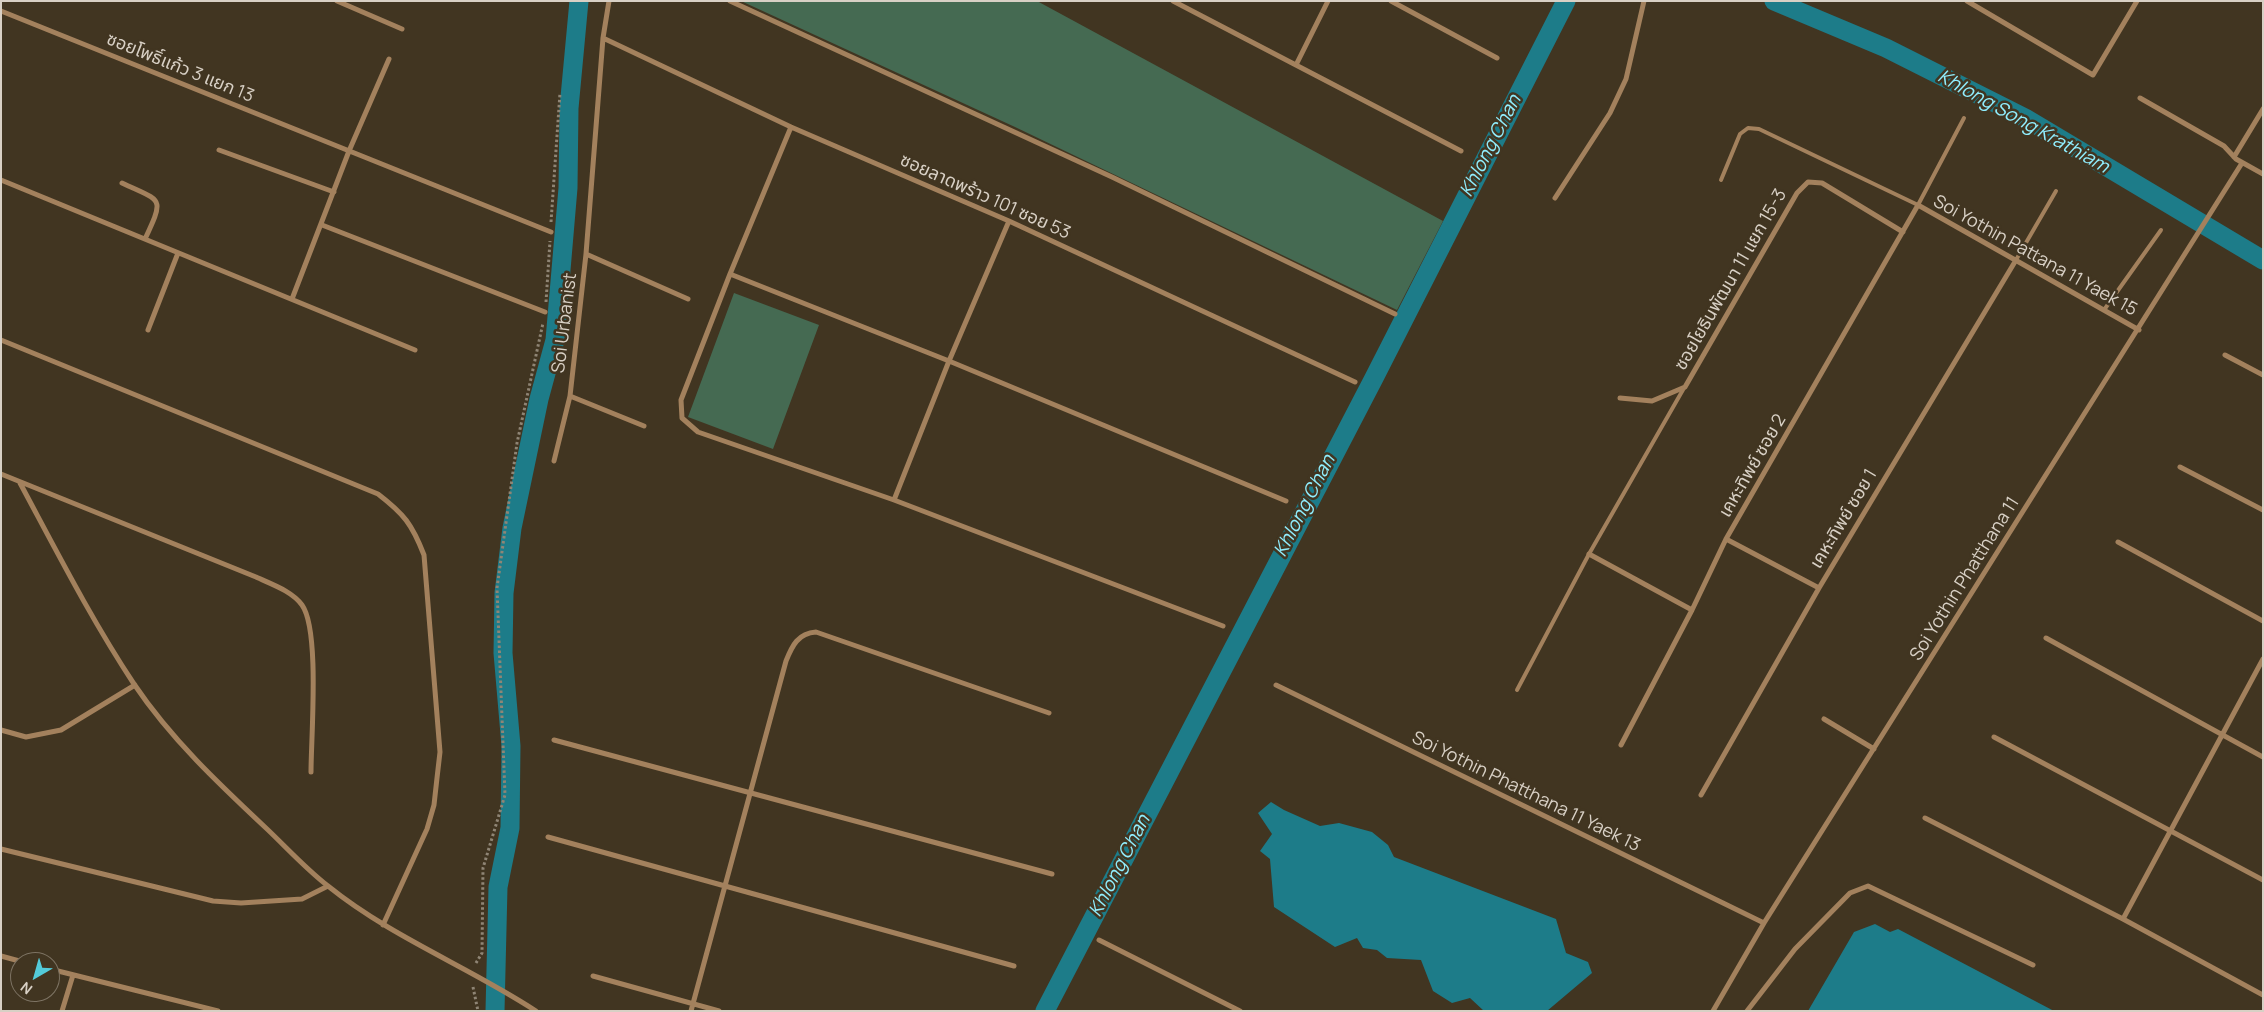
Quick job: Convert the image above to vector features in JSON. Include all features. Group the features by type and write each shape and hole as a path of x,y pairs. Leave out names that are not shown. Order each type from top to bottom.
{"street":[{"path":"337,1 402,29"},
{"name":"Soi Urbanist","path":"554,461 570,396 586,254 603,38 609,1"},
{"path":"730,1 1112,177 1395,314"},
{"path":"1173,1 1461,151"},
{"path":"1296,65 1328,1"},
{"path":"1391,1 1497,58"},
{"path":"1555,198 1610,113 1626,79 1644,1"},
{"path":"1967,1 2093,75 2138,1"},
{"name":"ซอยโพธิ์แก้ว 3 แยก 13","path":"1,11 551,232"},
{"name":"ซอยลาดพร้าว 101 ซอย 53","path":"603,38 791,127 1009,221 1355,382"},
{"path":"292,299 349,151 389,59"},
{"path":"2140,98 2224,146 2242,163 2263,174"},
{"path":"2234,156 2263,109"},
{"path":"791,127 730,274 681,400 682,418 698,432 894,500 1223,626"},
{"path":"220,150 334,192"},
{"name":"Soi Yothin Phatthana 11","path":"1713,1011 1764,923 2139,330 2242,163"},
{"path":"1,180 415,350"},
{"path":"1685,387 1797,193 1808,182 1822,183 1903,232"},
{"path":"122,183 155,198 158,204 158,212 145,239"},
{"name":"เคหะทิพย์ ซอย 2","path":"1621,745 1692,610 1726,539 1918,205"},
{"name":"Soi Yothin Pattana 11 Yaek 15","path":"1918,205 2139,330"},
{"path":"894,500 949,361 1009,221"},
{"path":"322,225 545,312"},
{"path":"148,330 178,253"},
{"name":"Soi Urbanist","path":"586,254 688,299"},
{"name":"เคหะทิพย์ ซอย 1","path":"1701,795 1819,588 2016,260"},
{"path":"730,274 949,361 1286,502"},
{"path":"1,340 378,494 400,511 415,532 424,555 440,752 434,805 426,830 383,925"},
{"path":"2225,355 2263,375"},
{"name":"ซอยโยธินพัฒนา 11 แยก 15-3","path":"1620,398 1652,401 1685,387"},
{"name":"Soi Urbanist","path":"570,396 644,426"},
{"path":"2180,467 2263,510"},
{"path":"1,474 256,577 282,589 301,604 308,618 312,642 311,772"},
{"path":"20,483 90,613 135,685 184,748 328,886 383,925 508,992 536,1011"},
{"path":"1726,539 1819,588"},
{"path":"2118,542 2263,621"},
{"path":"1589,554 1692,610"},
{"path":"691,1011 786,661 799,638 808,633 816,632 1049,713"},
{"path":"2046,638 2263,757"},
{"path":"2123,919 2263,659"},
{"path":"1,730 26,737 61,730 135,685"},
{"name":"Soi Yothin Phatthana 11 Yaek 13","path":"1276,685 1764,923"},
{"path":"1824,719 1874,749"},
{"path":"1994,736 2263,880"},
{"path":"554,740 1052,874"},
{"path":"1925,818 2123,919 2263,995"},
{"path":"548,837 1014,966"},
{"path":"1,849 213,901 241,903 302,899 328,886"},
{"path":"1747,1011 1796,949 1850,893 1868,886 2033,965"},
{"path":"1100,940 1240,1011"},
{"path":"60,972 218,1011"},
{"path":"62,1011 73,975"},
{"path":"593,976 719,1011"}],"lane":[{"path":"1721,180 1740,134 1748,128 1759,129 1918,205 1964,118"},
{"path":"2016,260 2056,191"},
{"path":"2104,310 2161,230"},
{"path":"1517,690 1589,554 1685,387"}],"path":[{"path":"478,1011 472,973 482,953 483,868 505,795 497,588 517,442 545,312 560,93"}],"green space":[{"path":"741,1 1037,1 1443,221 1397,310 1015,127"},
{"path":"734,293 819,325 773,449 688,417"}],"water":[{"path":"1271,802 1320,826 1339,823 1372,832 1388,845 1394,857 1556,919 1566,953 1588,962 1592,973 1547,1011 1484,1011 1470,998 1452,1003 1433,991 1421,960 1387,958 1377,950 1363,948 1357,938 1335,947 1274,907 1270,859 1260,851 1272,834 1258,813"},
{"path":"1875,924 1890,932 1898,929 2054,1011 1808,1011 1854,932"}],"waterway":[{"path":"495,1011 498,887 510,828 511,746 503,653 504,593 512,528 539,399 555,340 568,188 569,108 579,1"},
{"name":"Khlong Chan","path":"1045,1011 1374,378 1566,1"},
{"name":"Khlong Song Krathiam","path":"1774,1 1886,48 2025,118 2263,260"}]}
